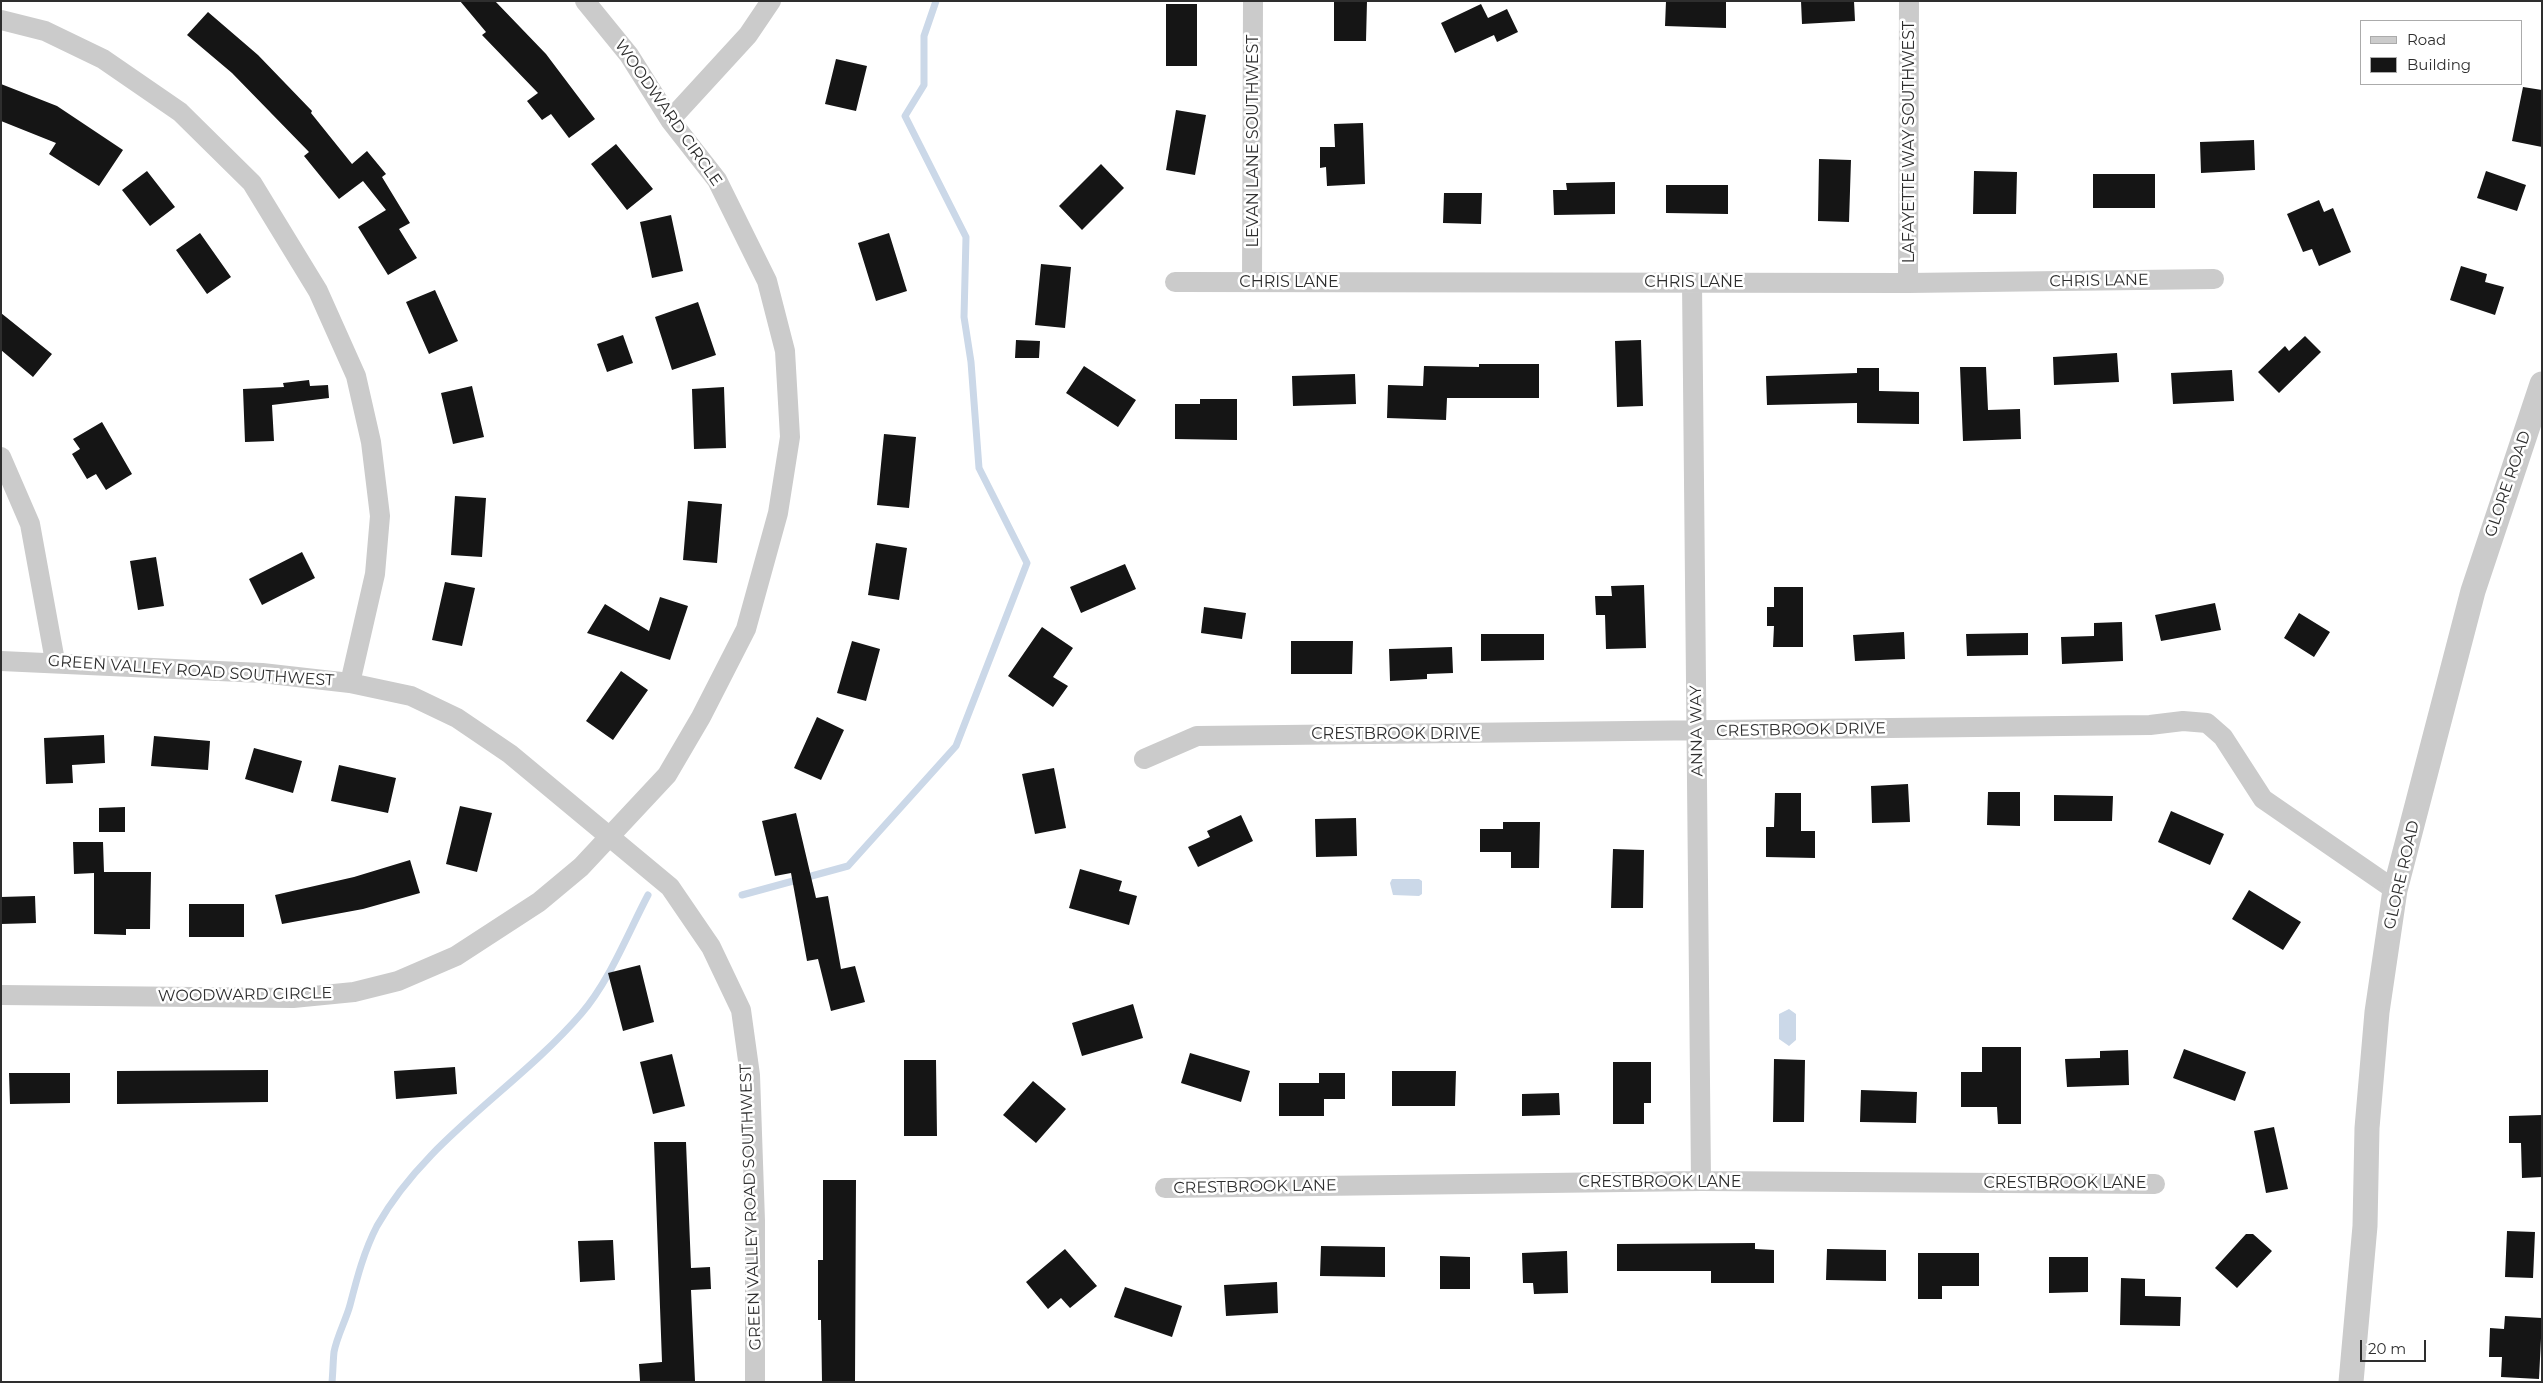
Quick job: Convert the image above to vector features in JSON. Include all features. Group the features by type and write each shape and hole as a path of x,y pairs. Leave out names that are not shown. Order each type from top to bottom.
{"street":[{"name":"WOODWARD CIRCLE","path":"1,995 293,998 354,992 398,981 456,956 539,902 581,867 667,775 701,716 746,629 778,513 790,437 785,351 767,281 717,180 670,120 628,55 585,1"},
{"path":"670,120 748,36 771,1"},
{"name":"LEVAN LANE SOUTHWEST","path":"1252,282 1254,1"},
{"name":"LAFAYETTE WAY SOUTHWEST","path":"1908,282 1910,1"},
{"path":"1,20 46,31 103,59 180,112 252,183 318,291 356,376 371,442 380,516 375,574 350,682"},
{"name":"CHRIS LANE","path":"1175,282 1908,282 2214,279"},
{"name":"ANNA WAY","path":"1692,282 1701,1181"},
{"name":"GLORE ROAD","path":"2351,1382 2365,1226 2366,1128 2377,1012 2395,890 2472,591 2542,384"},
{"path":"1,457 30,524 55,662"},
{"name":"GREEN VALLEY ROAD SOUTHWEST","path":"1,661 262,673 350,682 411,696 457,718 510,754 670,887 711,947 741,1010 751,1085 755,1221 755,1382"},
{"name":"CRESTBROOK DRIVE","path":"1144,759 1196,736 1697,732 2150,725 2184,721 2207,723 2223,737 2263,799 2395,890"},
{"name":"CRESTBROOK LANE","path":"1165,1188 1701,1181 2155,1184"}],"water":[{"path":"1392,879 1419,879 1422,881 1422,894 1419,896 1393,895 1390,883"},
{"path":"1789,1009 1796,1014 1796,1040 1789,1046 1779,1039 1779,1014"}],"building":[{"path":"460,1 495,1 546,54 595,119 569,138 551,114 542,120 527,101 538,93 482,35 486,32"},
{"path":"1334,1 1367,1 1366,41 1334,41"},
{"path":"1666,1 1726,1 1726,28 1665,26"},
{"path":"1801,1 1854,1 1855,21 1802,24"},
{"path":"1166,4 1197,4 1197,66 1166,66"},
{"path":"1481,4 1488,18 1507,9 1518,32 1497,42 1494,35 1455,53 1441,23"},
{"path":"208,12 258,55 312,111 311,113 352,164 367,151 386,174 382,177 410,223 399,229 417,258 388,275 358,227 386,210 363,181 339,199 304,156 309,152 232,73 187,35"},
{"path":"836,59 867,66 856,111 825,104"},
{"path":"1,84 57,106 123,150 99,186 49,154 56,143 1,121"},
{"path":"2523,87 2542,90 2542,147 2512,141"},
{"path":"1176,110 1206,115 1195,175 1166,170"},
{"path":"1363,123 1365,184 1327,186 1326,167 1320,168 1320,147 1335,147 1334,124"},
{"path":"2254,140 2255,170 2201,173 2200,142"},
{"path":"616,144 653,189 627,210 591,164"},
{"path":"1819,159 1851,160 1849,222 1818,221"},
{"path":"1101,164 1124,188 1082,230 1059,206"},
{"path":"147,171 175,207 150,226 122,190"},
{"path":"1974,171 2017,172 2016,214 1973,214"},
{"path":"2486,171 2526,185 2517,211 2477,198"},
{"path":"2093,174 2155,174 2155,208 2093,208"},
{"path":"1615,182 1615,214 1554,215 1553,190 1567,190 1566,183"},
{"path":"1666,185 1728,185 1728,214 1666,213"},
{"path":"1444,193 1482,193 1481,224 1443,223"},
{"path":"2319,200 2324,212 2333,208 2351,252 2319,266 2312,249 2303,252 2287,214"},
{"path":"671,215 683,271 652,278 640,222"},
{"path":"200,233 231,277 207,294 176,250"},
{"path":"889,233 907,291 876,301 858,243"},
{"path":"1041,264 1071,267 1065,328 1035,325"},
{"path":"2461,266 2487,274 2485,282 2504,287 2495,315 2450,300"},
{"path":"435,290 458,341 429,354 406,302"},
{"path":"698,302 716,355 672,370 655,317"},
{"path":"1,313 52,354 33,377 1,350"},
{"path":"623,335 633,363 607,372 597,344"},
{"path":"2305,336 2321,352 2279,393 2258,372 2285,346 2289,351"},
{"path":"1016,340 1040,341 1039,358 1015,358"},
{"path":"1641,340 1643,406 1617,407 1615,341"},
{"path":"2117,353 2119,382 2054,385 2053,357"},
{"path":"1479,364 1539,364 1539,398 1447,398 1446,420 1387,418 1388,385 1423,386 1424,366 1479,367"},
{"path":"1084,366 1136,400 1118,427 1066,393"},
{"path":"1960,367 1986,367 1988,410 2020,409 2021,439 1963,441"},
{"path":"1857,368 1879,368 1879,391 1919,392 1919,424 1857,423 1857,403 1767,405 1766,376 1857,373"},
{"path":"2232,370 2234,401 2173,404 2171,373"},
{"path":"1355,374 1356,404 1293,406 1292,376"},
{"path":"309,380 310,386 328,385 329,398 272,405 274,441 245,442 243,389 284,387 283,383"},
{"path":"472,386 484,437 453,444 441,393"},
{"path":"724,387 726,448 694,449 692,389"},
{"path":"1200,399 1237,399 1237,440 1175,439 1175,404 1200,404"},
{"path":"102,422 132,474 106,490 96,474 87,479 72,454 80,449 73,439"},
{"path":"884,434 916,437 909,508 877,505"},
{"path":"455,496 486,498 482,557 451,555"},
{"path":"688,501 722,504 717,563 683,560"},
{"path":"876,543 907,548 899,600 868,595"},
{"path":"302,552 315,578 262,605 249,579"},
{"path":"156,557 164,606 138,610 130,561"},
{"path":"1125,564 1136,589 1081,613 1070,587"},
{"path":"445,582 475,588 462,646 432,640"},
{"path":"1644,585 1646,648 1606,649 1605,615 1596,615 1595,596 1612,596 1611,586"},
{"path":"1774,587 1803,587 1803,647 1773,647 1774,626 1767,626 1767,607 1774,607"},
{"path":"660,597 688,606 670,660 587,633 605,604 649,631"},
{"path":"2215,603 2221,630 2161,641 2155,615"},
{"path":"1204,607 1246,613 1242,639 1201,633"},
{"path":"2299,613 2330,632 2314,657 2284,638"},
{"path":"2122,622 2123,661 2062,664 2061,637 2094,636 2094,623"},
{"path":"1042,627 1073,648 1053,677 1068,686 1053,707 1008,676"},
{"path":"1904,632 1905,659 1855,661 1853,635"},
{"path":"2028,633 2028,655 1967,656 1966,634"},
{"path":"1481,634 1544,634 1544,660 1481,661"},
{"path":"852,641 880,649 866,701 837,693"},
{"path":"1291,641 1353,641 1352,674 1291,674"},
{"path":"1452,647 1453,673 1427,674 1427,679 1390,681 1389,649"},
{"path":"621,671 648,690 613,740 586,721"},
{"path":"817,717 844,730 821,780 794,768"},
{"path":"104,735 105,763 72,765 73,783 46,784 44,738"},
{"path":"154,736 210,741 208,770 151,766"},
{"path":"254,748 302,761 293,793 245,779"},
{"path":"339,765 396,778 388,813 331,801"},
{"path":"1054,768 1066,828 1035,834 1022,774"},
{"path":"1908,784 1910,822 1872,823 1871,786"},
{"path":"1988,792 2020,792 2020,826 1987,825"},
{"path":"1775,793 1801,793 1801,831 1815,831 1815,858 1766,857 1766,827 1774,827"},
{"path":"2054,795 2113,796 2112,821 2054,821"},
{"path":"460,806 492,813 477,872 446,864"},
{"path":"125,807 125,832 99,832 99,808"},
{"path":"2171,811 2224,834 2210,865 2158,842"},
{"path":"796,813 816,898 828,896 841,969 855,966 865,1002 831,1011 818,959 807,961 791,873 775,876 762,821"},
{"path":"1241,815 1253,841 1198,867 1188,847 1210,837 1207,831"},
{"path":"1356,818 1357,856 1316,857 1315,819"},
{"path":"1503,822 1540,822 1539,868 1511,868 1511,852 1480,852 1480,829 1503,829"},
{"path":"73,842 103,842 104,872 151,872 150,929 126,929 126,935 94,934 94,873 74,874"},
{"path":"1613,849 1644,850 1643,908 1611,908"},
{"path":"410,860 420,893 363,909 282,924 275,895 354,877"},
{"path":"1080,869 1122,881 1119,891 1137,896 1129,925 1069,908"},
{"path":"2249,890 2301,922 2283,950 2232,919"},
{"path":"35,896 36,923 1,924 1,897"},
{"path":"189,904 244,904 244,937 189,937"},
{"path":"640,965 654,1022 623,1031 608,973"},
{"path":"1133,1004 1143,1038 1082,1056 1072,1023"},
{"path":"1982,1047 2021,1047 2021,1124 1998,1124 1997,1107 1961,1107 1961,1072 1982,1072"},
{"path":"2184,1049 2246,1072 2235,1101 2173,1078"},
{"path":"2128,1050 2129,1085 2067,1087 2065,1059 2100,1058 2100,1051"},
{"path":"1190,1053 1250,1071 1241,1102 1181,1083"},
{"path":"672,1054 685,1106 653,1114 640,1062"},
{"path":"1774,1059 1805,1060 1804,1122 1773,1122"},
{"path":"904,1060 936,1060 937,1136 904,1136"},
{"path":"1613,1062 1651,1062 1651,1103 1644,1103 1644,1124 1613,1124"},
{"path":"455,1067 457,1094 396,1099 394,1071"},
{"path":"268,1070 268,1102 117,1104 117,1071"},
{"path":"1392,1071 1456,1071 1455,1106 1392,1106"},
{"path":"9,1073 70,1073 70,1103 10,1104"},
{"path":"1319,1073 1345,1073 1345,1099 1324,1099 1324,1116 1279,1116 1279,1083 1319,1083"},
{"path":"1033,1081 1066,1109 1036,1143 1003,1115"},
{"path":"1861,1090 1917,1092 1916,1123 1860,1122"},
{"path":"1559,1093 1560,1115 1522,1116 1522,1094"},
{"path":"2542,1115 2542,1177 2522,1178 2521,1143 2509,1143 2509,1116"},
{"path":"2274,1127 2288,1189 2266,1193 2254,1131"},
{"path":"654,1142 686,1142 691,1268 710,1267 711,1289 691,1290 695,1381 640,1381 639,1364 662,1362"},
{"path":"823,1180 856,1180 855,1382 822,1382 821,1320 818,1320 818,1260 823,1260"},
{"path":"2507,1231 2535,1232 2533,1278 2505,1277"},
{"path":"2246,1234 2253,1234 2272,1251 2237,1288 2215,1268"},
{"path":"613,1240 615,1280 580,1282 578,1241"},
{"path":"1755,1243 1755,1249 1774,1250 1774,1283 1711,1283 1711,1271 1617,1271 1617,1244"},
{"path":"1321,1246 1385,1247 1385,1277 1320,1276"},
{"path":"1065,1249 1097,1286 1070,1308 1061,1298 1048,1309 1026,1282"},
{"path":"1827,1249 1886,1250 1886,1281 1826,1280"},
{"path":"1567,1251 1568,1293 1534,1294 1533,1283 1523,1283 1522,1253"},
{"path":"1918,1253 1979,1253 1979,1286 1942,1286 1942,1299 1918,1299"},
{"path":"1440,1256 1470,1257 1470,1289 1440,1289"},
{"path":"2049,1257 2088,1257 2088,1292 2049,1293"},
{"path":"2121,1278 2145,1279 2145,1296 2181,1297 2180,1326 2120,1325"},
{"path":"1277,1282 1278,1313 1226,1316 1224,1285"},
{"path":"1125,1287 1182,1306 1172,1337 1114,1317"},
{"path":"2505,1316 2542,1318 2539,1379 2501,1377 2502,1357 2489,1357 2490,1328 2504,1329"}],"waterway":[{"path":"742,895 848,866 956,746 1027,563 979,468 971,362 964,317 966,237 905,116 924,85 924,36 936,1"},
{"path":"332,1382 335,1346 348,1311 358,1275 372,1235 397,1195 446,1140 556,1041 581,1014 601,987 618,957 648,895"}]}
